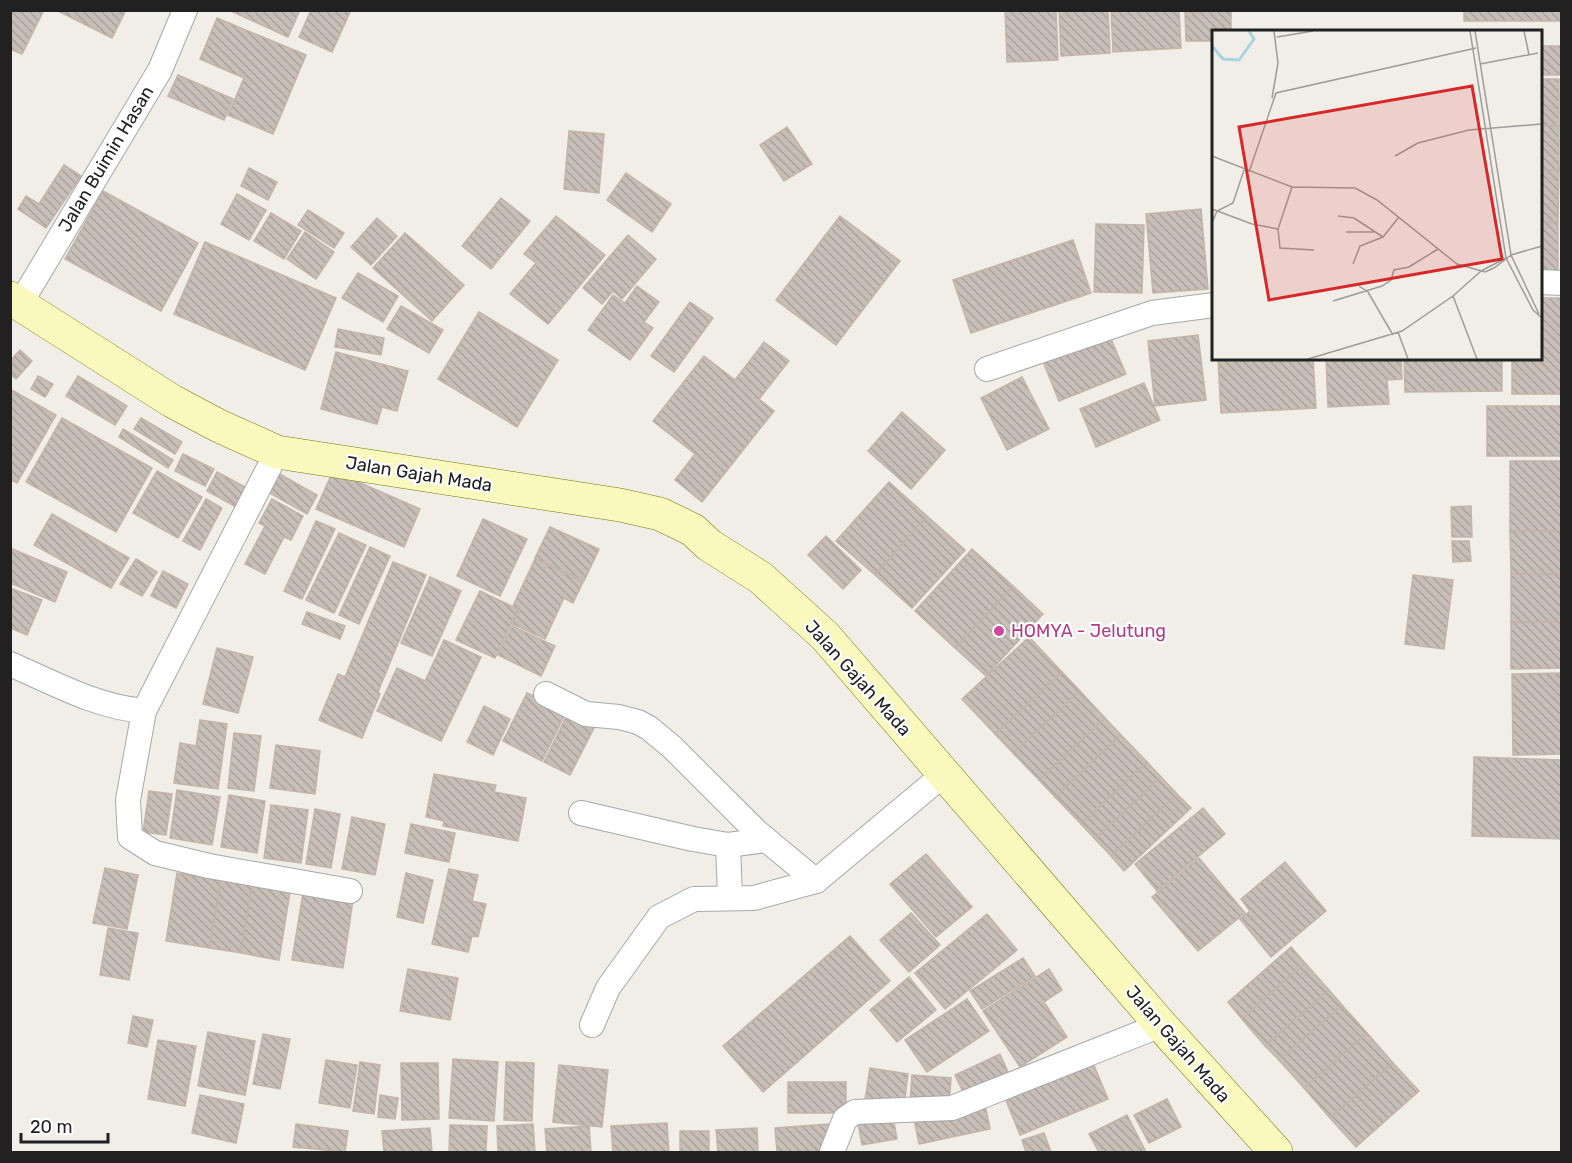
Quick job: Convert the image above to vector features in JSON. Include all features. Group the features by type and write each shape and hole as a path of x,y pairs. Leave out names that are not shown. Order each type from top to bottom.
{"main road":[{"name":"Jalan Gajah Mada","path":"15,301 172,401 219,426 278,452 620,505 660,514 693,530 709,545 761,578 825,636 1161,1025 1276,1152"}],"street":[{"name":"Jalan Buimin Hasan","path":"15,301 160,70 185,10"},
{"path":"1542,282 1562,283"},
{"path":"987,369 1152,313 1212,305"},
{"path":"278,452 144,711 128,800 130,837 155,853 209,866 350,891"},
{"path":"10,664 92,700 119,709 144,711"},
{"path":"546,694 586,714 618,717 638,722 649,728 673,748 766,840 816,881"},
{"path":"592,1025 608,988 658,917 694,899 754,898 816,881 943,775"},
{"path":"581,813 728,845 766,840"},
{"path":"728,845 730,898"},
{"path":"832,1152 845,1119 855,1112 952,1108 1161,1025"}],"building":[{"path":"10,10 44,10 22,54 10,49"},
{"path":"56,10 126,10 112,38"},
{"path":"233,10 300,10 288,37"},
{"path":"311,10 351,10 332,52 299,37"},
{"path":"1005,10 1056,10 1058,60 1007,62"},
{"path":"1059,10 1108,10 1110,53 1061,56"},
{"path":"1111,10 1179,10 1181,48 1113,52"},
{"path":"1464,10 1562,10 1562,21 1464,21"},
{"path":"1231,11 1231,30 1212,30 1212,41 1186,41 1185,12"},
{"path":"217,18 306,55 273,134 228,115 244,78 200,59"},
{"path":"1542,46 1562,46 1562,75 1542,75"},
{"path":"178,75 233,99 224,120 168,96"},
{"path":"1542,79 1559,79 1559,126 1542,126"},
{"path":"1542,126 1559,126 1559,170 1542,170"},
{"path":"787,127 812,164 784,181 760,145"},
{"path":"569,131 604,134 599,193 564,189"},
{"path":"64,165 81,176 46,228 18,209 26,196 39,204"},
{"path":"249,168 277,182 268,200 241,186"},
{"path":"1542,170 1559,170 1558,222 1542,222"},
{"path":"626,173 671,204 652,232 607,200"},
{"path":"103,191 198,243 161,311 65,259"},
{"path":"237,194 266,210 249,240 221,224"},
{"path":"501,198 530,221 491,269 462,246"},
{"path":"1201,209 1208,289 1153,293 1146,214"},
{"path":"308,210 344,233 334,248 298,225"},
{"path":"271,213 301,231 284,259 254,241"},
{"path":"556,216 605,255 548,324 510,294 536,263 524,254"},
{"path":"840,216 900,261 836,345 776,300"},
{"path":"377,218 397,236 371,265 351,247"},
{"path":"1542,222 1558,222 1558,275 1542,274"},
{"path":"1096,224 1144,225 1142,293 1094,292"},
{"path":"305,232 334,252 316,279 287,259"},
{"path":"405,233 464,285 432,321 373,268"},
{"path":"628,235 656,259 622,299 613,291 602,304 583,288"},
{"path":"1073,240 1091,293 971,333 953,280"},
{"path":"205,242 336,298 305,370 174,314"},
{"path":"358,273 398,296 383,322 342,298"},
{"path":"637,286 659,302 644,322 653,328 630,360 588,330 613,295 625,303"},
{"path":"1542,298 1561,298 1562,394 1512,394 1512,360 1542,360"},
{"path":"690,302 713,318 674,372 651,356"},
{"path":"401,306 443,330 429,353 387,329"},
{"path":"479,312 558,360 517,427 438,379"},
{"path":"338,329 384,338 381,355 335,347"},
{"path":"1108,332 1126,374 1059,401 1042,359"},
{"path":"1198,335 1206,400 1155,406 1148,341"},
{"path":"764,342 789,361 759,399 774,411 702,502 675,480 695,454 653,421 704,356 735,380"},
{"path":"20,350 32,361 16,379 10,374 10,361"},
{"path":"336,352 408,371 397,411 382,407 377,424 321,409"},
{"path":"1218,360 1313,360 1316,408 1221,413"},
{"path":"1326,360 1401,360 1402,379 1387,380 1389,404 1328,407"},
{"path":"1404,360 1502,360 1502,391 1405,392"},
{"path":"38,376 53,384 45,397 31,389"},
{"path":"78,376 127,406 115,425 66,396"},
{"path":"1022,377 1049,429 1007,450 981,398"},
{"path":"1144,383 1160,420 1096,447 1080,409"},
{"path":"10,389 56,415 17,483 10,479"},
{"path":"1487,406 1562,406 1562,456 1487,456"},
{"path":"902,412 945,450 911,489 868,451"},
{"path":"62,418 152,468 116,532 26,482"},
{"path":"141,418 182,442 175,454 134,429"},
{"path":"123,429 173,460 168,468 119,437"},
{"path":"183,454 214,469 205,486 175,471"},
{"path":"1510,461 1562,461 1562,531 1510,531"},
{"path":"157,471 202,497 178,538 133,513"},
{"path":"333,471 420,509 404,547 316,509"},
{"path":"217,472 249,489 238,508 207,491"},
{"path":"276,472 317,495 307,514 266,491"},
{"path":"889,482 927,516 875,575 836,541"},
{"path":"206,499 222,508 200,550 183,541"},
{"path":"272,499 303,516 291,540 284,537 265,574 245,564 265,526 259,523"},
{"path":"1471,506 1472,537 1452,537 1451,507"},
{"path":"52,514 129,558 111,588 34,545"},
{"path":"927,516 965,550 912,608 875,575"},
{"path":"483,519 527,539 500,596 457,576"},
{"path":"316,521 335,529 302,599 284,591"},
{"path":"550,527 599,549 584,581 535,558"},
{"path":"1510,531 1562,531 1562,574 1511,574"},
{"path":"339,533 366,545 334,613 306,600"},
{"path":"826,536 861,570 843,589 808,555"},
{"path":"1452,541 1469,541 1471,561 1453,562"},
{"path":"370,547 390,556 359,624 339,615"},
{"path":"10,548 67,572 55,602 10,583"},
{"path":"972,549 1013,586 955,648 915,611"},
{"path":"136,559 157,572 142,596 120,584"},
{"path":"535,559 583,582 573,603 564,598 545,639 512,624 519,609 513,606"},
{"path":"393,562 426,575 378,692 380,694 362,738 319,720 338,674 345,677"},
{"path":"163,571 188,584 176,608 151,596"},
{"path":"1511,574 1562,574 1562,622 1511,622"},
{"path":"1413,575 1453,580 1444,649 1405,644"},
{"path":"430,577 461,591 432,656 401,643"},
{"name":"HOMYA - Jelutung","path":"1013,586 1043,614 986,676 955,648"},
{"path":"10,588 42,600 27,635 10,628"},
{"path":"480,591 518,609 495,658 456,640"},
{"path":"307,612 345,626 340,639 302,624"},
{"path":"1511,622 1562,622 1562,668 1511,669"},
{"path":"512,626 555,646 541,676 498,655"},
{"path":"1029,637 1062,672 995,734 962,699"},
{"path":"444,640 481,657 441,741 377,711 397,668 425,681"},
{"path":"217,648 253,657 238,713 203,704"},
{"path":"1062,672 1080,691 1013,753 995,734"},
{"path":"1562,673 1562,754 1513,755 1512,674"},
{"path":"1080,691 1105,718 1039,780 1013,753"},
{"path":"527,693 566,712 542,761 503,741"},
{"path":"484,706 510,719 493,755 467,742"},
{"path":"568,713 595,726 570,775 544,762"},
{"path":"1105,718 1121,735 1055,797 1039,780"},
{"path":"200,720 227,724 218,789 174,783 180,743 196,746"},
{"path":"234,733 261,736 254,791 228,788"},
{"path":"1121,735 1147,762 1081,824 1055,797"},
{"path":"276,745 320,751 315,794 270,788"},
{"path":"1474,757 1562,760 1562,839 1472,836"},
{"path":"1147,762 1161,777 1095,839 1081,824"},
{"path":"434,774 496,785 494,792 526,798 518,841 443,826 444,821 426,817"},
{"path":"1161,777 1177,794 1111,856 1095,839"},
{"path":"177,790 220,797 212,845 170,838"},
{"path":"149,791 172,794 166,835 143,832"},
{"path":"1177,794 1191,808 1124,871 1111,856"},
{"path":"229,795 265,801 257,853 221,847"},
{"path":"271,805 308,810 301,863 264,858"},
{"path":"1203,808 1225,834 1157,891 1135,864"},
{"path":"315,809 340,814 331,868 306,864"},
{"path":"352,817 385,824 375,875 342,869"},
{"path":"411,824 455,833 449,862 405,853"},
{"path":"926,854 972,907 936,937 890,884"},
{"path":"1199,858 1245,913 1198,951 1152,897"},
{"path":"1285,862 1326,911 1271,957 1240,919 1250,911 1241,899"},
{"path":"105,868 138,875 127,929 93,923"},
{"path":"449,869 478,875 472,901 486,904 478,937 472,936 468,952 432,944"},
{"path":"177,873 221,880 209,948 166,941"},
{"path":"406,873 433,880 423,923 397,917"},
{"path":"221,880 252,886 241,953 209,948"},
{"path":"252,886 290,892 279,960 241,953"},
{"path":"303,893 353,900 343,968 292,960"},
{"path":"911,913 940,945 909,972 880,940"},
{"path":"987,914 1017,950 945,1009 915,973"},
{"path":"108,928 138,933 129,980 100,975"},
{"path":"850,936 890,981 763,1092 723,1046"},
{"path":"1291,947 1305,963 1242,1019 1228,1002"},
{"path":"1023,958 1035,976 982,1009 970,991"},
{"path":"1305,963 1329,990 1265,1046 1242,1019"},
{"path":"408,969 458,978 450,1020 400,1011"},
{"path":"1049,969 1062,990 1044,1002 1067,1037 1020,1067 983,1011"},
{"path":"909,977 936,1010 897,1042 870,1010"},
{"path":"1329,990 1342,1005 1279,1060 1265,1046"},
{"path":"967,999 989,1031 927,1072 905,1040"},
{"path":"1342,1005 1367,1033 1304,1088 1279,1060"},
{"path":"133,1016 153,1020 147,1047 128,1043"},
{"path":"208,1032 255,1041 245,1095 198,1086"},
{"path":"1367,1033 1393,1063 1330,1118 1304,1088"},
{"path":"263,1034 290,1039 280,1089 253,1084"},
{"path":"158,1040 196,1046 185,1106 148,1099"},
{"path":"1000,1054 1011,1079 967,1100 955,1075"},
{"path":"1091,1058 1108,1099 1020,1135 1003,1093"},
{"path":"453,1059 498,1062 494,1121 449,1118"},
{"path":"326,1060 357,1065 350,1108 319,1103"},
{"path":"360,1062 380,1065 374,1114 353,1111"},
{"path":"506,1062 534,1063 532,1121 504,1120"},
{"path":"401,1063 438,1063 439,1119 402,1120"},
{"path":"1393,1063 1419,1091 1356,1147 1330,1118"},
{"path":"559,1065 608,1070 602,1127 553,1122"},
{"path":"870,1068 908,1074 904,1106 865,1100"},
{"path":"912,1075 951,1078 949,1106 910,1103"},
{"path":"788,1082 846,1082 846,1113 788,1113"},
{"path":"200,1095 244,1104 236,1143 192,1133"},
{"path":"380,1095 398,1098 395,1119 378,1117"},
{"path":"1167,1099 1181,1127 1149,1143 1134,1115"},
{"path":"985,1104 990,1129 919,1144 914,1119"},
{"path":"1127,1115 1146,1152 1099,1152 1089,1134"},
{"path":"893,1117 897,1139 862,1145 858,1123"},
{"path":"667,1123 669,1152 613,1152 611,1126"},
{"path":"296,1124 348,1131 345,1152 293,1147"},
{"path":"533,1124 535,1152 498,1152 497,1126"},
{"path":"828,1124 830,1152 777,1152 775,1128"},
{"path":"450,1125 487,1126 486,1152 449,1152"},
{"path":"589,1126 591,1152 547,1152 545,1129"},
{"path":"430,1128 432,1152 384,1152 382,1131"},
{"path":"757,1128 758,1152 718,1152 716,1130"},
{"path":"680,1131 709,1131 709,1152 680,1152"},
{"path":"1044,1133 1051,1152 1026,1152 1022,1140"}],"place":[{"name":"HOMYA - Jelutung","path":"999,631"}]}
